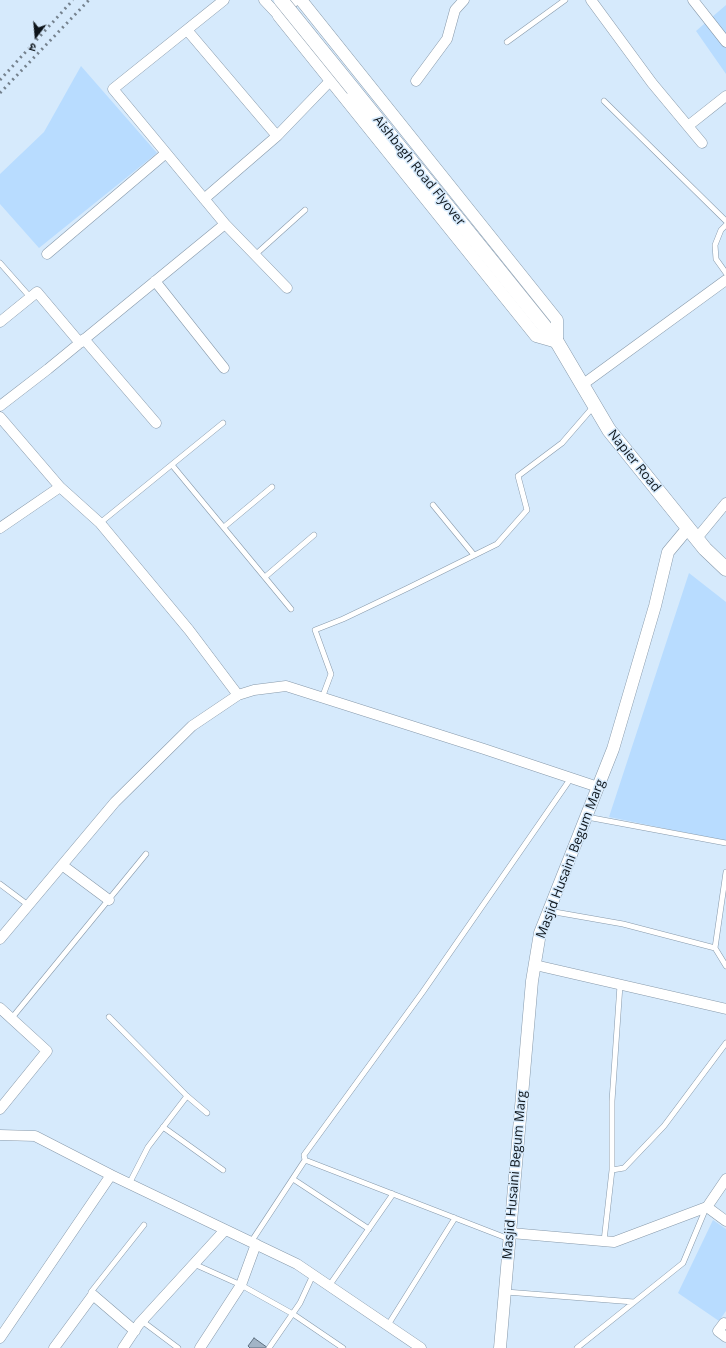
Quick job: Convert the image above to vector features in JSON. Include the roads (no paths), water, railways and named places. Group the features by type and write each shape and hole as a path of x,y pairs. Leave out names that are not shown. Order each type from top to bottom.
{"main road":[{"name":"Aishbagh Road Flyover","path":"281,0 556,342"},
{"name":"Napier Road","path":"556,342 609,430 705,549 726,569"}],"street":[{"path":"224,0 113,89 225,224 287,288"},
{"path":"264,0 279,16 331,80 536,336 556,342 557,320 301,0"},
{"path":"279,16 294,0"},
{"path":"416,81 447,39 455,10 464,0"},
{"path":"591,0 652,83 702,143"},
{"path":"693,0 726,42"},
{"path":"187,30 277,136"},
{"path":"204,199 277,136 331,80"},
{"path":"688,126 726,96"},
{"path":"47,254 166,153"},
{"path":"0,406 225,224"},
{"path":"582,385 726,280"},
{"path":"155,281 224,368"},
{"path":"0,322 37,292 156,423"},
{"path":"0,417 60,487 100,524 189,630 238,695"},
{"path":"0,528 60,487"},
{"path":"692,533 726,503"},
{"name":"Masjid Husaini Begum Marg","path":"500,1348 532,981 540,933 613,749 655,606 668,552 692,533"},
{"path":"0,939 115,802 192,726 238,695 254,690 286,686 598,787"},
{"path":"62,865 109,900"},
{"path":"534,965 726,1009"},
{"path":"0,1008 47,1051 0,1108"},
{"path":"0,1135 35,1136 129,1184 297,1264 388,1326 409,1345 421,1348"},
{"path":"0,1338 111,1175"},
{"path":"510,1236 614,1242 707,1207 726,1179"},
{"path":"707,1207 726,1222"},
{"path":"123,1348 142,1321 225,1230"},
{"path":"200,1348 241,1286 253,1243"},
{"path":"54,1348 93,1295 135,1331"},
{"path":"725,1322 718,1331 726,1337"}],"lane":[{"path":"507,42 565,0"},
{"path":"604,102 726,221"},
{"path":"255,255 304,210"},
{"path":"726,225 721,230 715,245 716,259 726,273"},
{"path":"0,263 30,297"},
{"path":"322,698 331,674 315,630 343,619 497,544 527,510 518,476 562,443 594,406"},
{"path":"100,524 223,423"},
{"path":"172,465 291,608"},
{"path":"224,527 272,487"},
{"path":"433,505 474,555"},
{"path":"265,576 314,535"},
{"path":"253,1243 305,1160 304,1155 422,993 571,778"},
{"path":"586,817 726,843"},
{"path":"12,1019 146,854"},
{"path":"726,872 715,948 726,966"},
{"path":"0,884 28,906"},
{"path":"549,911 622,924 715,948"},
{"path":"604,1241 612,1170 612,1101 620,985"},
{"path":"109,1017 187,1096 208,1113"},
{"path":"612,1170 624,1168 664,1126 726,1043"},
{"path":"129,1184 148,1148 187,1096"},
{"path":"163,1127 222,1170"},
{"path":"305,1160 455,1218 510,1236"},
{"path":"293,1179 369,1229"},
{"path":"329,1286 393,1194"},
{"path":"577,1348 682,1263 707,1207"},
{"path":"388,1326 455,1218"},
{"path":"93,1295 91,1292 144,1225"},
{"path":"194,1264 241,1286 292,1314 343,1348"},
{"path":"269,1348 300,1303 313,1275"},
{"path":"506,1292 634,1302"},
{"path":"142,1321 178,1348"}],"railway":[{"path":"0,80 73,0"},
{"path":"0,93 89,0"}]}
